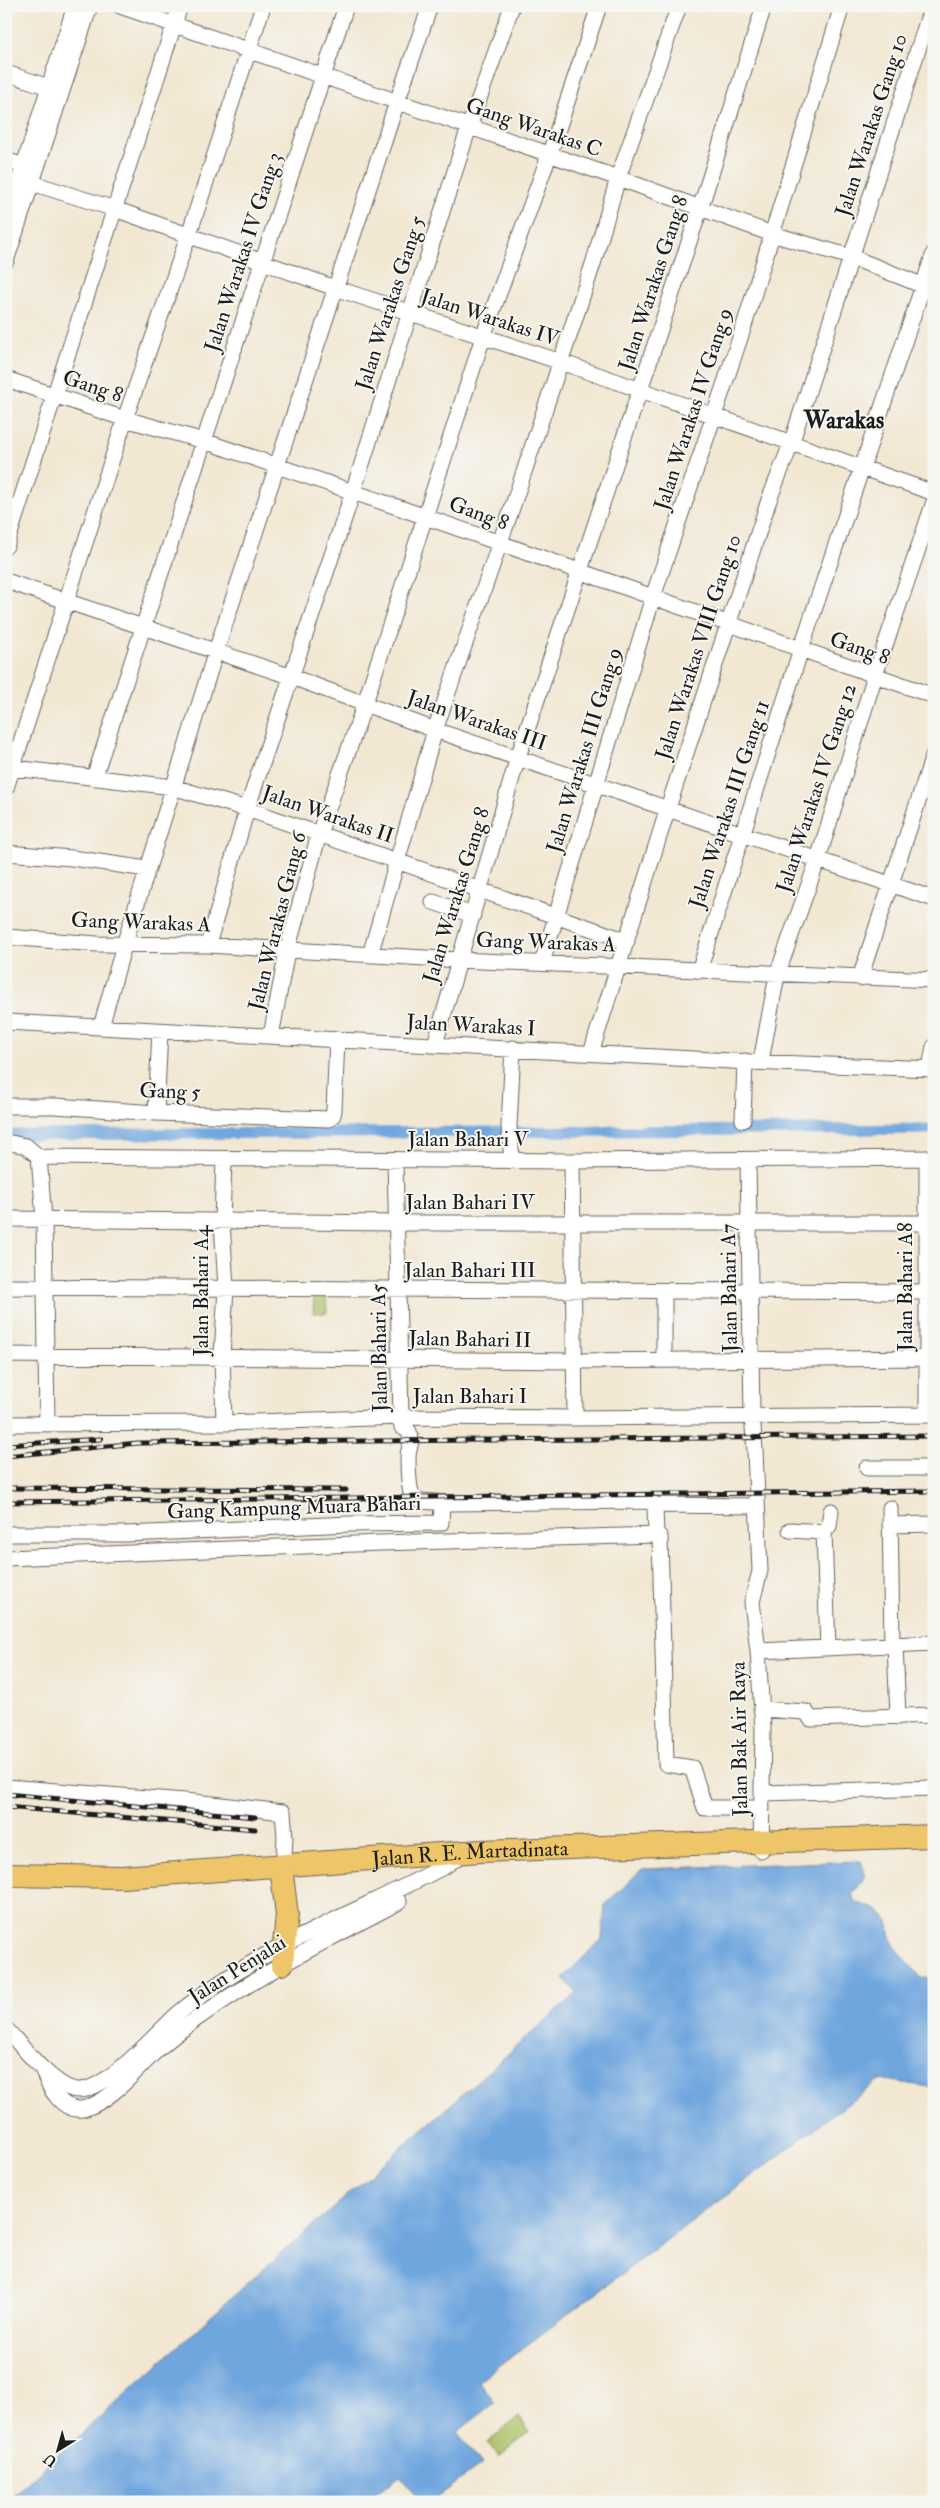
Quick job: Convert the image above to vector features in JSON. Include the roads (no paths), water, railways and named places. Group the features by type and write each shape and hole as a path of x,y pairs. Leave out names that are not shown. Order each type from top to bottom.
{"highway":[{"name":"Jalan R. E. Martadinata","path":"761,1847 822,1838 934,1836"},
{"name":"Jalan R. E. Martadinata","path":"6,1874 122,1877 464,1859 761,1847 934,1844"},
{"name":"Jalan R. E. Martadinata","path":"6,1884 166,1885 283,1870"},
{"path":"283,1870 288,1915 283,1955"}],"street":[{"path":"6,261 30,171 86,6"},
{"name":"Gang Warakas C","path":"120,6 618,178 772,234 850,257 929,288"},
{"path":"6,546 180,6"},
{"path":"6,788 10,768 125,419 189,235 263,6"},
{"name":"Jalan Warakas IV Gang 3","path":"94,778 346,6"},
{"path":"101,1027 147,869 216,651 396,102 430,6"},
{"name":"Jalan Warakas Gang 5","path":"292,677 469,127 512,6"},
{"path":"483,337 549,155 599,6"},
{"path":"370,955 435,730 561,362 618,178 679,6"},
{"name":"Jalan Warakas Gang 8","path":"435,1044 481,891 518,757 700,209 764,6"},
{"name":"Jalan Warakas IV Gang 9","path":"653,597 714,417 842,6"},
{"name":"Jalan Warakas Gang 10","path":"850,257 932,6"},
{"path":"6,72 57,89"},
{"name":"Jalan Warakas IV","path":"6,160 116,209 263,263 561,362 934,493"},
{"path":"6,221 30,171"},
{"name":"Jalan Warakas III Gang 11","path":"699,971 800,650 862,468 929,288 934,253"},
{"name":"Jalan Warakas VIII Gang 10","path":"591,1052 668,808 730,625 769,500 791,444 850,257"},
{"name":"Jalan Warakas Gang 6","path":"271,1036 287,951 320,834 483,337"},
{"name":"Gang 8","path":"6,379 125,419 204,441 934,696"},
{"name":"Jalan Warakas IV Gang 12","path":"761,1061 777,975 818,859 874,676 934,502"},
{"name":"Jalan Warakas III","path":"6,581 292,677 435,730 742,832 934,899"},
{"name":"Jalan Warakas III Gang 9","path":"542,963 595,783 653,597"},
{"path":"208,945 247,809 292,677"},
{"path":"860,978 934,753"},
{"name":"Jalan Warakas II","path":"10,768 173,787 247,809 627,941"},
{"path":"6,853 72,858 147,869"},
{"path":"433,902 473,915"},
{"name":"Gang Warakas A","path":"6,937 124,945 208,945 459,960 619,966 777,975 934,980"},
{"name":"Jalan Warakas I","path":"6,1022 745,1061 932,1068"},
{"path":"156,1113 160,1031"},
{"name":"Gang 5","path":"6,1106 55,1106 156,1113 329,1118 334,1110 333,1038"},
{"path":"932,1068 934,1047"},
{"path":"510,1153 509,1126 512,1048"},
{"path":"743,1120 745,1061"},
{"path":"6,1142 26,1146 39,1157 44,1219 48,1424"},
{"name":"Jalan Bahari V","path":"39,1157 395,1160 510,1153 572,1160 930,1158"},
{"name":"Jalan Bahari A8","path":"930,1158 930,1415"},
{"name":"Jalan Bahari A4","path":"224,1159 222,1222 226,1288 222,1356 224,1422"},
{"name":"Jalan Bahari A5","path":"395,1160 401,1417 402,1427 408,1430 412,1441 408,1455 412,1496 421,1501 446,1503"},
{"path":"572,1160 575,1418"},
{"name":"Jalan Bahari A7","path":"748,1160 752,1415 760,1577 752,1602 758,1650"},
{"name":"Jalan Bahari IV","path":"6,1219 397,1223 930,1223"},
{"name":"Jalan Bahari III","path":"6,1287 930,1292"},
{"path":"664,1292 664,1360"},
{"name":"Jalan Bahari II","path":"6,1355 575,1361 751,1358 930,1358"},
{"name":"Jalan Bahari I","path":"6,1424 224,1422 401,1417 575,1418 752,1415 930,1415"},
{"path":"867,1468 934,1468"},
{"name":"Gang Kampung Muara Bahari","path":"6,1534 126,1534 350,1524 441,1523 442,1506 446,1503 643,1501 652,1502 655,1505 757,1506"},
{"path":"655,1505 656,1535 660,1537 662,1588 665,1762 668,1766 692,1768 703,1806 706,1808 762,1801 934,1788"},
{"path":"890,1508 898,1717"},
{"path":"828,1648 824,1532 829,1526 831,1511"},
{"path":"441,1523 441,1541"},
{"path":"890,1525 934,1524"},
{"path":"790,1530 824,1532"},
{"name":"Gang Kampung Muara Bahari","path":"6,1558 441,1541 656,1535"},
{"name":"Jalan Bak Air Raya","path":"761,1847 761,1710 758,1650 934,1643"},
{"path":"761,1710 806,1712 811,1719 934,1715"},
{"path":"6,1787 185,1800 283,1812 283,1870"},
{"name":"Jalan Penjalai","path":"6,2029 42,2068 68,2088 76,2090 92,2088 129,2060 181,2012 226,1980 410,1896 464,1859"}],"water":[{"path":"861,1861 866,1876 852,1895 854,1899 880,1912 884,1916 888,1923 892,1940 920,1978 934,1978 934,2088 881,2079 479,2381 495,2403 457,2432 482,2464 431,2502 420,2502 400,2476 365,2502 6,2502 248,2283 577,1993 563,1978 602,1939 605,1905 642,1869"}],"waterway":[{"path":"6,1135 934,1129"}],"railway":[{"path":"6,1456 138,1443 934,1436"},
{"path":"6,1445 101,1439"},
{"path":"6,1488 346,1490"},
{"path":"6,1502 934,1491"},
{"path":"6,1794 255,1817"},
{"path":"6,1807 255,1829"}],"district":[{"name":"Warakas","path":"844,420"}]}
